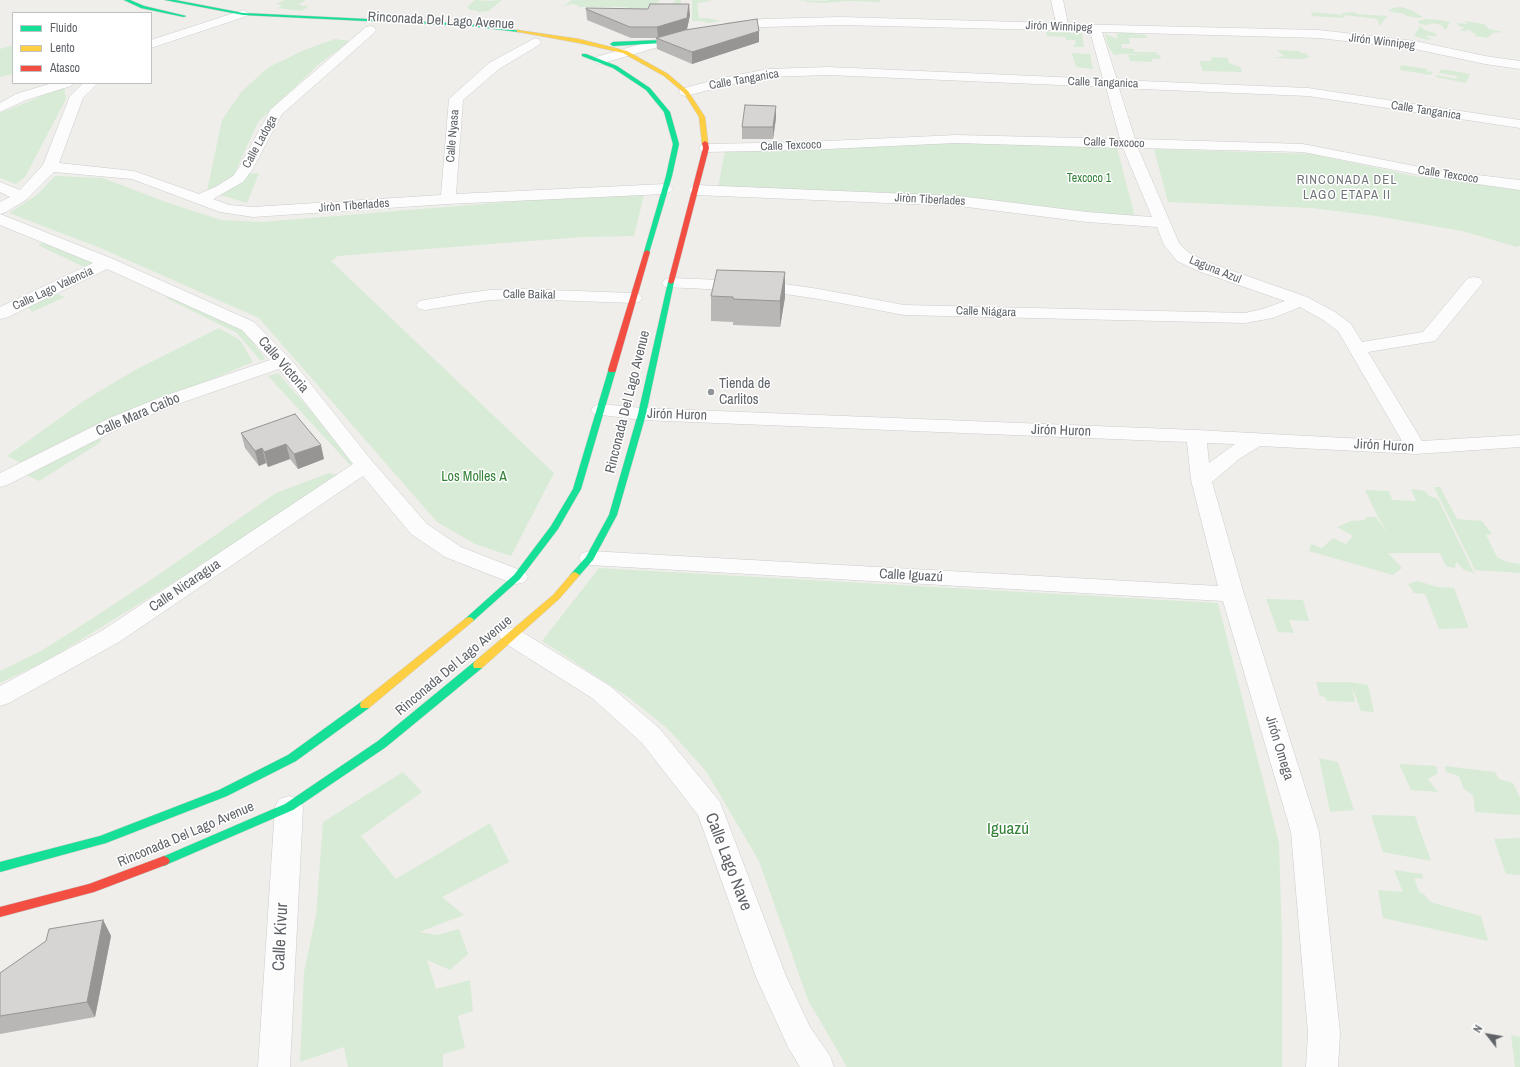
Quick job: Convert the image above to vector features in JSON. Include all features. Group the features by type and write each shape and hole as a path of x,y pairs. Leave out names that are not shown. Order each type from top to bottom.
{"street":[{"path":"126,0 153,9 220,22"},
{"path":"1057,0 1063,27"},
{"path":"153,9 170,1"},
{"name":"Rinconada Del Lago Avenue","path":"0,912 90,889 176,856 289,807 382,744 462,680 556,597 590,558 613,515 642,414 671,283 706,148 702,117 686,92 666,75 625,52 579,41 507,29 469,25 244,19 170,1"},
{"path":"152,44 220,22 244,19"},
{"name":"Jirón Winnipeg","path":"716,29 764,23 801,21 1319,34 1415,45 1485,60 1520,65"},
{"name":"Laguna Azul","path":"1095,28 1129,144 1172,245 1183,257 1204,267 1301,301 1329,316 1345,328 1416,448"},
{"name":"Rinconada Del Lago Avenue","path":"354,30 374,30"},
{"name":"Calle Ladoga","path":"200,199 222,189 238,178 245,170 276,112 374,30"},
{"name":"Rinconada Del Lago Avenue","path":"393,31 476,34 548,45"},
{"path":"600,60 686,35"},
{"path":"579,41 620,45 660,42"},
{"name":"Calle Nyasa","path":"448,199 456,99 494,66 535,42"},
{"name":"Rinconada Del Lago Avenue","path":"0,867 102,840 223,793 292,758 378,694 458,630 517,578 556,527 577,489 665,189 676,144 667,112 648,89 615,67 600,60 575,52"},
{"name":"Calle Tanganica","path":"686,92 768,74 828,71 1308,92 1520,124"},
{"path":"0,108 21,97 63,84"},
{"path":"0,209 22,196 50,167 77,96 90,84"},
{"name":"Calle Texcoco","path":"706,148 806,146 956,139 1303,148 1435,174 1520,185"},
{"name":"Jiròn Tiberlades","path":"50,167 134,175 226,209 253,212 448,199 665,189"},
{"path":"0,187 22,196"},
{"name":"Jiròn Tiberlades","path":"696,190 959,201 1087,217 1162,223"},
{"name":"Calle Victoria","path":"0,219 107,263 248,326 281,362 419,529 453,552 517,578"},
{"name":"Calle Lago Valencia","path":"0,314 107,263"},
{"path":"1357,348 1429,337 1474,282"},
{"name":"Calle Niágara","path":"671,283 770,287 819,294 904,310 1245,318 1267,314 1301,301"},
{"name":"Calle Baikal","path":"425,305 460,298 506,295 633,298"},
{"name":"Calle Mara Caibo","path":"0,481 119,421 168,401 281,362"},
{"name":"Jirón Huron","path":"601,410 642,414 1196,436 1416,448 1520,441"},
{"name":"Jirón Omega","path":"1196,436 1201,480 1232,594 1305,832 1324,1033 1322,1067"},
{"path":"1201,480 1232,455 1256,439"},
{"name":"Calle Nicaragua","path":"0,697 111,636 365,465"},
{"name":"Calle Iguazú","path":"590,558 1232,594"},
{"name":"Calle Lago Nave","path":"511,636 601,692 651,736 710,810 771,977 799,1037 818,1067"},
{"name":"Calle Kivur","path":"274,1067 289,807"}],"green space":[{"path":"284,0 306,0 298,5 309,6 301,11 278,8 282,5 277,4"},
{"path":"475,0 502,0 489,11 479,12 470,10 467,7"},
{"path":"572,0 659,0 658,3 663,5 674,3 675,0 681,1 678,16 622,13 627,7 578,7 578,5 571,4 562,7"},
{"path":"692,0 710,0 697,3 699,18 721,21 708,23 692,21"},
{"path":"794,0 881,0 880,2 847,1 826,3"},
{"path":"1401,7 1411,10 1423,17 1419,18 1407,16 1388,11 1393,8"},
{"path":"1311,12 1343,15 1342,13 1356,12 1356,14 1387,16 1380,26 1377,19 1345,15 1344,18 1312,16"},
{"path":"1425,19 1450,22 1446,30 1441,25 1432,23 1427,25 1420,24 1418,21"},
{"path":"1464,21 1484,24 1489,29 1503,32 1493,33 1487,38 1475,36 1476,34 1470,32 1472,30 1460,31 1464,27 1459,26 1456,23 1468,24"},
{"path":"1420,26 1424,30 1435,33 1437,36 1427,36 1426,37 1432,39 1427,40 1414,36"},
{"path":"1123,30 1138,30 1135,34 1145,35 1148,38 1129,38 1130,44 1121,44 1122,48 1134,49 1134,52 1156,52 1157,55 1114,55 1108,46 1105,34 1118,39 1116,33"},
{"path":"1046,32 1082,33 1084,47 1074,47 1073,45 1076,44 1075,40 1066,40 1066,37 1047,36"},
{"path":"335,39 350,41 319,64 258,122 234,175 259,173 247,203 207,191 222,120 242,91 269,67 304,50"},
{"path":"12,45 12,74 0,77 0,49"},
{"path":"1277,50 1300,51 1300,53 1305,53 1310,57 1302,59 1273,58 1284,56"},
{"path":"1072,53 1090,54 1093,69 1076,67"},
{"path":"1128,55 1160,55 1161,58 1152,59 1152,62 1130,61"},
{"path":"1211,57 1228,58 1229,63 1240,67 1242,72 1203,71 1199,61 1209,61 1212,59"},
{"path":"1401,65 1427,69 1426,71 1433,72 1431,75 1400,70"},
{"path":"1441,69 1470,74 1466,83 1436,77 1436,75 1456,79 1458,76 1439,73"},
{"path":"64,87 66,99 25,177 16,184 0,178 0,113"},
{"name":"Texcoco 1","path":"966,142 1117,148 1135,217 961,197 718,188 725,151"},
{"path":"1154,149 1312,154 1414,176 1520,190 1520,246 1517,247 1462,231 1376,216 1312,208 1168,202"},
{"name":"Los Molles A","path":"55,176 103,178 163,201 221,220 262,222 580,196 644,195 634,236 585,237 338,256 331,261 554,473 511,556 475,544 437,522 259,318 98,247 9,213 38,194"},
{"path":"45,242 94,262 84,267 38,245"},
{"path":"58,294 65,297 32,312 28,306"},
{"path":"171,296 244,331 265,358 261,361 237,333 166,298"},
{"path":"219,328 240,340 253,362 152,404 23,464 7,456 85,400 135,370"},
{"path":"278,373 356,463 350,465 268,376"},
{"path":"102,436 101,442 39,481 24,474"},
{"path":"329,473 345,476 50,659 0,683 0,671 41,651 93,618 276,493"},
{"path":"1434,487 1440,487 1457,519 1482,521 1492,534 1486,535 1497,557 1507,562 1520,564 1520,573 1475,570"},
{"path":"1411,489 1425,491 1429,496 1438,499 1474,573 1464,570 1456,562 1455,568 1446,566 1440,553 1388,553 1402,568 1393,575 1309,551 1311,544 1322,548 1333,538 1346,544 1353,536 1337,527 1351,521 1365,520 1366,517 1376,517 1388,534 1365,490 1389,491 1392,500 1416,501"},
{"name":"Iguazú","path":"599,568 1218,603 1279,843 1282,940 1282,1067 847,1067 808,1000 759,861 706,771 667,728 628,697 542,641"},
{"path":"1418,581 1437,587 1454,588 1469,628 1439,629 1425,594 1414,593 1408,584"},
{"path":"1266,599 1303,600 1309,621 1289,620 1294,633 1278,632"},
{"path":"1316,682 1350,682 1368,685 1374,712 1361,711 1352,687 1355,702 1327,701 1325,697 1320,696"},
{"path":"1319,758 1338,762 1354,810 1330,812"},
{"path":"1399,764 1436,766 1438,773 1428,779 1438,792 1411,790"},
{"path":"1445,766 1495,772 1499,779 1513,783 1520,798 1520,815 1475,812 1473,795 1464,789 1459,776 1446,772"},
{"path":"403,772 422,792 361,836 396,879 490,823 509,862 442,897 464,915 419,932 438,935 459,929 468,954 450,970 427,960 436,989 470,980 473,1011 458,1016 465,1048 443,1054 443,1067 348,1067 344,1047 300,1062 304,972 316,915 323,822"},
{"path":"1371,815 1415,816 1431,861 1383,852"},
{"path":"1520,838 1520,875 1506,874 1494,839"},
{"path":"1394,870 1422,874 1423,879 1414,878 1419,892 1424,894 1430,902 1481,916 1488,941 1383,918 1378,890 1403,892"},
{"path":"1511,1035 1520,1037 1520,1067 1515,1067"}],"building":[{"path":"650,4 689,4 687,18 657,27 630,27 586,9 648,9"},
{"path":"757,19 759,31 692,52 656,38 685,30"},
{"path":"745,105 776,106 773,127 742,127"},
{"path":"717,270 785,272 780,301 733,299 733,297 711,296"},
{"path":"295,414 321,445 294,454 286,444 264,452 262,448 255,451 241,433"},
{"path":"103,920 87,1002 0,1016 0,973 46,941 49,929"}],"traffic: fast":[{"path":"126,0 143,7 184,16"},
{"path":"167,0 243,14 469,25 519,31"},
{"path":"613,44 660,42"},
{"path":"584,55 615,67 648,89 667,112 676,144 669,176 647,252"},
{"path":"575,575 590,558 613,515 642,414 671,282"},
{"path":"469,620 517,577 555,527 577,489 612,370"},
{"path":"164,861 289,807 382,744 478,665"},
{"path":"0,867 102,840 223,793 292,758 365,705"}],"traffic: slow":[{"path":"519,31 579,41 625,52 666,75 686,92 702,117 705,143"},
{"path":"478,665 556,597 575,575"},
{"path":"365,705 469,620"}],"traffic: jam":[{"path":"671,282 706,148 705,143"},
{"path":"612,370 647,252"},
{"path":"0,912 90,889 164,861"}],"place":[{"name":"Tienda de Carlitos","path":"711,392"}],"district":[{"name":"RINCONADA DEL LAGO ETAPA II","path":"1347,188"}]}
